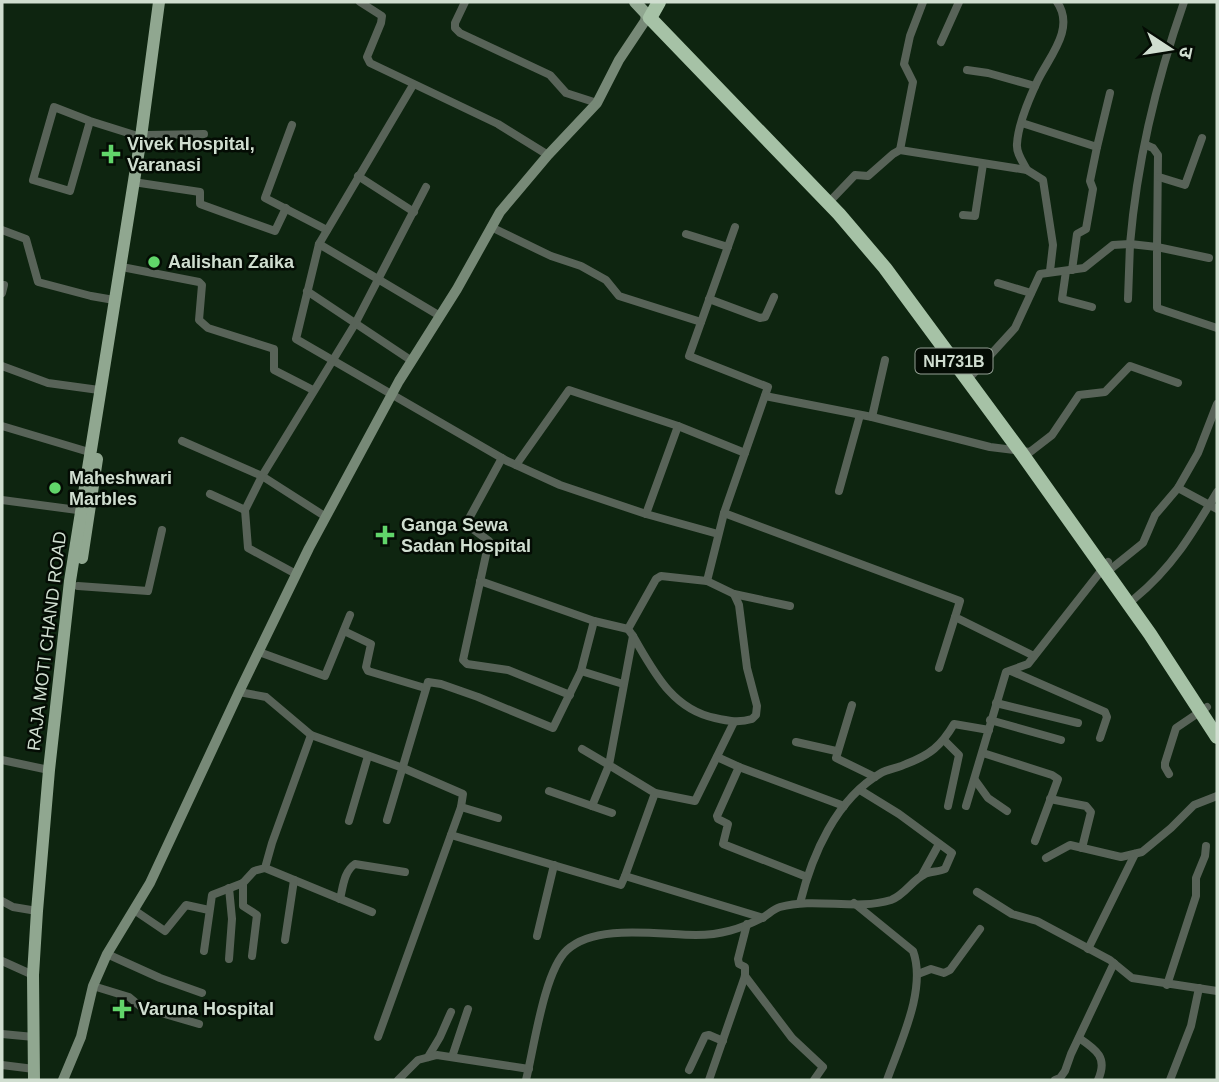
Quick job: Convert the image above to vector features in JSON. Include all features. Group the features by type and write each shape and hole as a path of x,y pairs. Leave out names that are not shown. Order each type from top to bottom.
{"highway":[{"name":"NH731B","path":"650,9 833,198 881,252 973,374 1071,516 1134,599 1203,709 1217,737"},
{"name":"NH731B","path":"650,9 860,238 1025,451"},
{"name":"NH731B","path":"1108,566 1203,709 1217,724"}],"main road":[{"name":"RAJA MOTI CHAND ROAD","path":"36,1077 33,975 49,770 84,511 89,452 144,136 159,2"},
{"path":"36,1077 43,922 51,824 84,511 127,268 144,136 167,2"},
{"path":"635,2 650,9"}],"street":[{"path":"360,2 382,16 368,60 413,85 498,124 548,155"},
{"path":"465,2 455,23 455,28 460,33 550,75 566,93 597,103"},
{"path":"900,150 913,82 904,64 910,36 923,2"},
{"path":"941,42 959,2"},
{"path":"1027,170 1017,149 1035,86 1062,36 1061,8 1057,2"},
{"path":"1128,299 1130,244 1146,145 1164,58 1184,2"},
{"path":"65,1080 81,1037 93,986 107,954 150,883 296,574 392,394 500,212 597,103 650,9"},
{"path":"967,71 988,73 1035,86"},
{"path":"413,85 319,244 296,339 516,465 560,485 646,514 718,534"},
{"path":"1092,307 1062,299 1077,233 1085,230 1090,210 1093,190 1090,181 1110,93"},
{"path":"90,121 70,191 33,180 54,107 90,121 144,136 204,134"},
{"path":"1023,123 1097,147"},
{"path":"292,125 265,198 327,230"},
{"path":"1159,177 1185,185 1202,138"},
{"path":"1146,145 1157,151 1159,177 1157,307 1213,329 1217,328"},
{"path":"833,198 855,175 868,176 900,150 1027,170 1044,180 1053,245 1050,271"},
{"path":"963,215 975,216 983,164"},
{"path":"358,176 414,212"},
{"path":"140,183 200,192 200,204 275,231 286,208"},
{"path":"296,574 248,548 245,510 262,475 355,324 426,187"},
{"path":"491,227 551,256 589,270 606,280 619,296 701,322"},
{"path":"707,581 724,513 768,387 689,356 735,228"},
{"path":"2,230 26,239 38,282 114,300"},
{"path":"686,234 728,247"},
{"path":"319,244 440,316"},
{"path":"973,374 1015,328 1040,274 1084,268 1113,245 1157,247 1209,258"},
{"path":"127,268 199,282 202,285 199,320 208,327 274,349 274,370 313,390"},
{"path":"998,283 1031,293"},
{"path":"307,291 412,360"},
{"path":"709,299 760,318 765,317 774,297"},
{"path":"873,417 885,360"},
{"path":"2,366 48,383 99,390"},
{"path":"765,396 873,417 990,447 1025,451 1052,435 1079,395 1105,392 1130,366 1178,383"},
{"path":"516,465 569,390 678,426 745,453"},
{"path":"966,806 1006,672 1028,664 1108,566 1143,543 1155,515 1178,488 1198,453 1217,404"},
{"path":"839,491 860,415"},
{"path":"2,426 89,452"},
{"path":"646,514 678,426"},
{"path":"182,441 262,475 326,517"},
{"path":"502,458 466,524 489,541 464,662 508,670 570,695"},
{"path":"1178,488 1214,507"},
{"path":"1134,599 1156,581 1184,548 1214,507 1217,492"},
{"path":"210,494 245,510"},
{"path":"2,500 84,511"},
{"path":"724,513 960,600 939,668"},
{"path":"78,586 148,591 162,530"},
{"path":"592,806 609,765 631,633 656,579 661,576 707,581 734,594 790,606"},
{"path":"480,581 631,633 668,691 683,706 702,716 734,722 752,719 757,710 747,668 739,605 734,594"},
{"path":"258,652 326,676 350,615"},
{"path":"955,617 1034,656"},
{"path":"387,820 429,681 553,728 580,671 594,621"},
{"path":"344,631 371,644 366,667 368,671 425,688"},
{"path":"580,671 623,684"},
{"path":"1011,671 1105,712 1107,717 1100,738"},
{"path":"239,692 266,698 311,735 463,793 461,807 378,1037"},
{"path":"996,704 1078,723"},
{"path":"852,705 836,751 838,760 875,777"},
{"path":"1170,774 1165,763 1174,731 1182,722 1203,709"},
{"path":"990,720 1061,740"},
{"path":"582,749 655,793 695,801 734,722"},
{"path":"800,903 822,841 844,806 860,790 883,771 907,764 945,741 954,724 989,730"},
{"path":"265,868 311,735"},
{"path":"945,741 959,755 948,806"},
{"path":"796,742 836,751"},
{"path":"983,752 1058,779 1035,841"},
{"path":"349,821 368,756"},
{"path":"718,757 844,806"},
{"path":"2,760 49,770"},
{"path":"739,767 717,814 718,819 728,824 723,844 807,877"},
{"path":"975,780 988,797 1007,811"},
{"path":"860,790 899,814 952,853 943,870 922,876"},
{"path":"550,791 612,813"},
{"path":"451,835 621,885 655,793"},
{"path":"1046,858 1070,845 1121,857 1142,852 1194,805 1217,796"},
{"path":"1050,799 1086,806 1091,812 1082,848"},
{"path":"461,807 498,818"},
{"path":"526,1080 557,960 578,942 613,932 699,935 733,932 764,918 777,908 800,903 892,900 908,890 922,876 939,844"},
{"path":"1167,985 1196,896 1195,878 1205,856 1206,846"},
{"path":"1088,949 1135,854"},
{"path":"340,899 346,876 355,864 405,872"},
{"path":"537,936 554,865"},
{"path":"204,951 212,895 243,883 254,871 265,868 372,912"},
{"path":"625,876 764,918"},
{"path":"285,940 294,880"},
{"path":"243,883 243,906 257,915 252,956"},
{"path":"229,888 232,919 229,959"},
{"path":"977,892 1013,914 1037,921 1114,963 1132,978 1217,991"},
{"path":"2,901 13,907 37,911"},
{"path":"854,903 913,951 918,974 910,1012 887,1080"},
{"path":"134,910 165,931 186,905 209,910"},
{"path":"709,1080 745,976 745,967 739,964 738,959 747,924"},
{"path":"918,974 928,970 944,973 950,970 980,929"},
{"path":"107,954 202,993"},
{"path":"2,961 33,975"},
{"path":"1056,1080 1063,1075 1114,963"},
{"path":"745,976 792,1038 823,1067 814,1080"},
{"path":"93,986 129,997 141,1007 199,1024"},
{"path":"1170,1080 1191,1026 1199,988"},
{"path":"452,1057 468,1009"},
{"path":"428,1058 451,1012"},
{"path":"2,1034 34,1037"},
{"path":"689,1070 705,1036 723,1041"},
{"path":"1079,1038 1099,1053 1103,1067 1098,1080"},
{"path":"398,1080 418,1060 437,1055 529,1069"},
{"path":"2,1065 36,1077"}],"place":[{"name":"Vivek Hospital, Varanasi","path":"111,154"},
{"name":"Aalishan Zaika","path":"154,262"},
{"name":"Maheshwari Marbles","path":"55,488"},
{"name":"Ganga Sewa Sadan Hospital","path":"385,535"},
{"name":"Varuna Hospital","path":"122,1009"}]}
